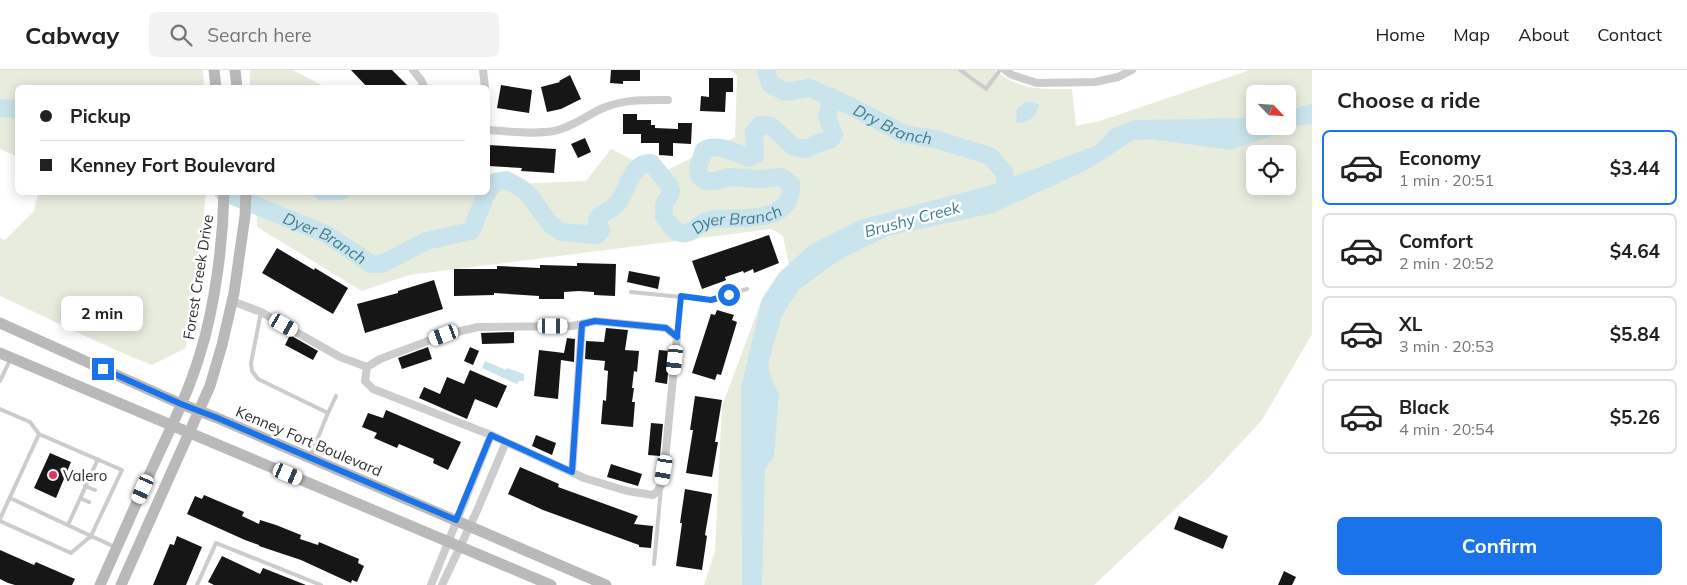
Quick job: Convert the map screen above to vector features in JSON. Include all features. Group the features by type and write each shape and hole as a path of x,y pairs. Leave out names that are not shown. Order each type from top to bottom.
{"main road":[{"path":"214,70 216,85"},
{"path":"235,70 237,85"},
{"name":"Forest Creek Drive","path":"100,585 172,426 200,355 207,331 221,243 224,195"},
{"path":"121,585 190,434 212,378 232,301 245,216 246,195"},
{"name":"Kenney Fort Boulevard","path":"0,323 199,412 606,585"},
{"path":"5,356 551,585"}],"street":[{"path":"412,70 424,85"},
{"path":"483,70 485,85"},
{"path":"1005,70 1012,75 1037,83 1095,82 1118,78 1132,70"},
{"path":"490,130 541,133 555,131 603,108 622,102 668,100"},
{"path":"232,301 271,317 340,357 367,367"},
{"path":"595,321 666,328 677,337 661,486 658,492 653,495 627,491 584,478 491,435 373,389 366,381 367,367 380,359 444,335 478,327 572,326 595,321"},
{"path":"572,472 582,324"},
{"path":"431,585 491,435"},
{"path":"442,585 506,442"}],"lane":[{"path":"960,70 986,90 1000,70"},
{"path":"630,292 711,300 747,289"},
{"path":"677,337 681,296"},
{"path":"261,312 251,363 252,371 258,379 328,413"},
{"path":"0,381 5,356"},
{"path":"310,458 336,396"},
{"path":"0,409 30,422 39,434 122,470 91,536 71,553 0,520 39,434"},
{"path":"68,525 98,459"},
{"path":"90,474 101,479"},
{"path":"110,483 115,486"},
{"path":"85,486 96,490"},
{"path":"654,564 661,486"},
{"path":"104,494 110,496"},
{"path":"10,498 116,548"},
{"path":"80,498 89,502"},
{"path":"99,506 104,508"},
{"path":"197,585 216,543 321,585"}],"shaded area":[{"path":"0,70 203,70 204,85 15,85 15,156 0,149"},
{"path":"250,70 293,70 321,85 250,85"},
{"path":"731,70 994,70 1004,77 1023,85 1040,89 1072,89 1076,126 1100,121 1250,70 1312,70 1312,334 1262,420 1207,479 1094,585 704,585 715,551 722,406 762,299 790,269 783,236 771,229 409,275 362,291 257,227 256,195 313,195 319,201 344,200 351,195 490,195 490,185 586,181 611,149 641,164 665,171 735,137 737,75"},
{"path":"38,195 206,195 195,295 186,348 152,365 0,296 0,238 5,240 34,211"}],"water":[{"path":"1026,102 1039,104 1036,112 1032,118 1025,122 1016,123 1017,109"},
{"path":"1312,104 1312,124 1296,126 1296,108"},
{"name":"Brushy Creek","path":"1246,118 1246,135 1273,135 1230,150 1151,139 1134,140 1087,170 993,213 888,236 841,259 798,290 781,318 768,364 770,375 779,394 774,456 765,470 762,585 742,585 741,388 762,299 779,273 810,245 860,220 995,184 1097,145 1111,129 1136,120"},
{"path":"313,195 351,195 344,200 319,201"},
{"path":"485,361 506,370 507,368 524,374 524,381 519,381 517,384 482,368"}],"building":[{"path":"351,70 392,70 407,85 365,85"},
{"path":"611,70 640,70 640,81 623,81 623,84 610,83"},
{"path":"570,75 581,99 561,109 547,112 541,87 560,82"},
{"path":"709,78 733,78 733,92 726,92 725,112 700,111 701,96 709,97"},
{"path":"501,85 532,90 529,113 497,108"},
{"path":"623,114 637,114 637,120 651,120 651,125 655,125 655,128 678,129 678,123 692,123 691,144 673,143 673,156 659,155 659,143 641,143 641,134 623,134"},
{"path":"585,138 591,152 578,158 571,144"},
{"path":"490,145 556,149 554,173 521,171 522,168 490,166"},
{"path":"769,235 779,263 754,273 753,269 725,277 726,280 702,289 692,261"},
{"path":"277,248 348,288 333,314 262,273"},
{"path":"577,263 616,264 615,296 594,295 594,292 579,291 564,292 564,299 539,299 539,296 494,293 494,295 454,296 454,269 497,269 497,266 540,268 540,265 577,266"},
{"path":"629,271 660,277 658,289 627,282"},
{"path":"434,280 443,309 365,333 357,304 398,293 398,291"},
{"path":"717,310 734,315 732,320 737,322 721,375 717,374 715,380 692,373 711,314 715,315"},
{"path":"606,328 628,330 625,350 639,351 637,372 634,371 632,388 634,388 632,402 635,402 633,427 601,424 603,400 606,401 608,371 604,370 605,361 585,359 586,341 604,342"},
{"path":"514,332 514,343 482,344 481,333"},
{"path":"290,335 318,351 313,360 285,345"},
{"path":"567,338 575,339 574,362 561,360 558,399 534,396 539,350 564,353"},
{"path":"428,347 432,359 402,369 398,358"},
{"path":"470,347 479,351 473,365 464,361"},
{"path":"659,350 670,351 667,384 655,382"},
{"path":"470,370 507,386 497,408 475,399 467,419 419,398 424,387 440,394 447,377 464,384"},
{"path":"695,396 722,400 715,442 718,442 712,477 686,473 693,430 690,430"},
{"path":"386,410 461,442 448,470 433,463 434,459 399,444 397,448 374,438 377,433 362,427 368,413 383,418"},
{"path":"651,423 663,424 660,456 648,455"},
{"path":"536,435 556,443 552,455 532,446"},
{"name":"Valero","path":"50,453 71,462 56,498 34,488"},
{"path":"611,464 642,474 638,486 607,477"},
{"path":"520,467 559,484 558,487 638,516 634,524 653,526 651,548 639,547 639,545 543,510 508,494"},
{"path":"685,489 712,494 705,535 707,536 702,570 676,566"},
{"path":"204,495 244,512 242,516 259,524 260,520 276,525 301,535 300,539 318,545 319,542 359,559 358,563 364,566 357,582 352,580 351,583 301,560 259,546 187,514 195,496 202,499"},
{"path":"1179,516 1228,536 1223,549 1174,529"},
{"path":"177,536 202,547 186,585 153,585 170,544 174,545"},
{"path":"0,550 34,565 36,562 75,579 72,585 15,585 8,583 0,579"},
{"path":"222,556 260,574 263,568 306,585 214,585 208,582"},
{"path":"1284,571 1296,577 1292,585 1278,585"}],"waterway":[{"name":"Dry Branch","path":"766,70 770,84 785,92 809,88 850,106 904,134 935,139 990,156 1004,172 1008,194"},
{"name":"Dyer Branch","path":"490,189 495,182 506,180 521,188 530,196 550,224 561,232 597,235 601,230 597,223 598,217 617,204 634,172 644,164 651,163 670,186 671,192 664,205 664,217 678,232 689,233 709,220 766,215 777,211 785,205 790,196 791,184 781,177 760,179 730,177 715,181 705,181 699,176 698,168 704,150 721,148 749,158 755,155 754,132 760,125 771,126 794,147 806,149 830,140 834,135 827,116 832,97"},
{"name":"Dyer Branch","path":"0,108 15,109"},
{"name":"Dyer Branch","path":"230,195 326,234 371,264 382,264 426,241 471,231 486,195"}],"place":[{"name":"Valero","path":"53,475"}],"route":[{"path":"103,369 199,412 215,417 456,520 491,435 572,472 582,324 595,321 666,328 677,337 681,296 711,300 729,295"}]}
